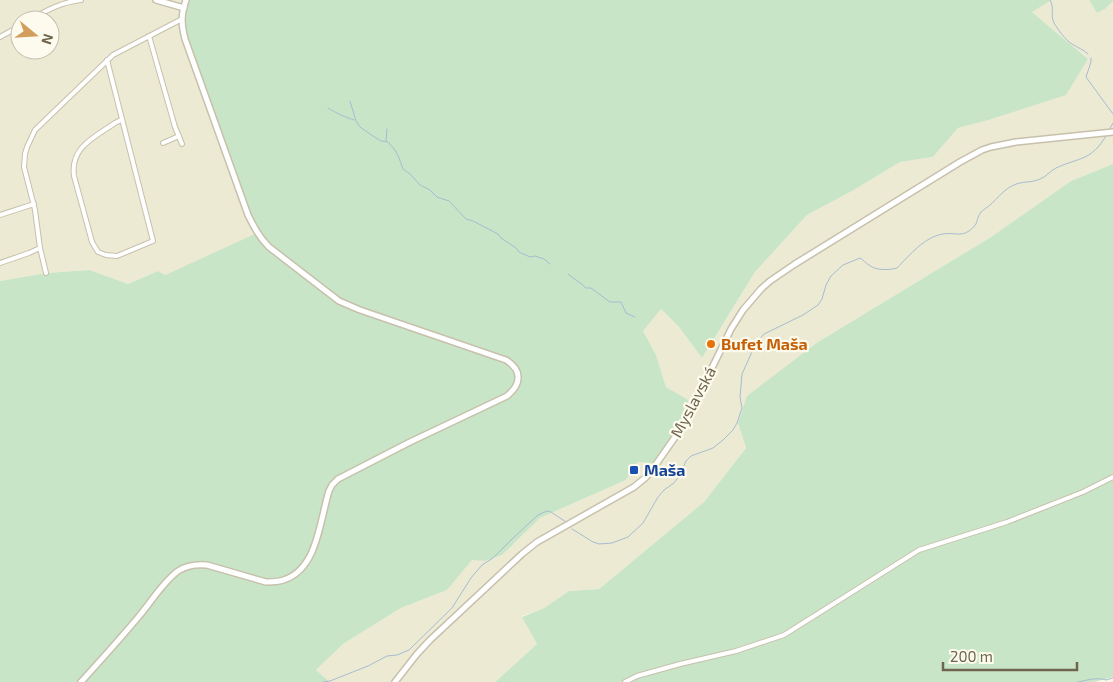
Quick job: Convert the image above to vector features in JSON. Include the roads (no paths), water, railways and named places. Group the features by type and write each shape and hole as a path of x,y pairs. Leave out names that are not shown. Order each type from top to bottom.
{"street":[{"path":"46,10 60,4 81,0"},
{"path":"156,0 184,8"},
{"path":"81,682 178,571 187,566 198,564 266,582 286,579 296,573 310,556 315,545 328,491 338,479 507,396 515,388 518,380 516,370 506,360 339,301 269,247 261,238 254,229 248,215 185,39 182,19 186,0"},
{"path":"46,273 24,160 32,135 68,97 113,55 182,19"},
{"path":"149,36 182,144"},
{"path":"107,60 152,241 120,256 110,256 98,252 92,242 73,166 76,156 82,148 121,120"},
{"name":"Myslavská","path":"395,682 430,640 522,554 538,542 640,483 645,478 680,430 731,329 743,310 770,281 960,162 991,147 1016,142 1113,132"},
{"path":"163,143 179,136"},
{"path":"0,215 34,204"},
{"path":"0,263 29,254 40,248"},
{"path":"625,682 637,676 680,664 736,652 784,635 919,550 1007,522 1083,492 1113,477"}],"waterway":[{"path":"1050,0 1053,20 1057,28 1064,37 1088,54"},
{"path":"1091,58 1086,77 1113,114"},
{"path":"350,101 356,121 360,127 381,141 388,142 395,150 403,169 420,185 430,190 437,197 449,201 466,219 498,234 519,252 530,257 535,256 544,259 550,264"},
{"path":"328,108 354,120"},
{"path":"1109,130 1113,123"},
{"path":"386,141 387,129"},
{"path":"572,529 593,542 599,544 612,543 628,537 643,523 658,497 680,475 686,461 691,456 713,448 733,430 742,408 740,397 742,374 756,343 764,334 803,315 818,305 831,276 843,265 860,258 875,268 887,270 897,268 918,247 930,239 943,234 963,234 969,231 975,226 981,212 1010,187 1037,180 1056,168 1090,154 1101,144 1106,136"},
{"path":"568,274 586,288 591,288 610,302 621,302 626,313 635,317"},
{"path":"323,682 368,666 387,656 397,655 409,650 452,608 471,578 482,565 493,558 538,515 547,511 566,522"},
{"path":"1078,682 1113,678"}],"place":[{"name":"Bufet Maša","path":"711,344"},
{"name":"Maša","path":"634,470"}]}
